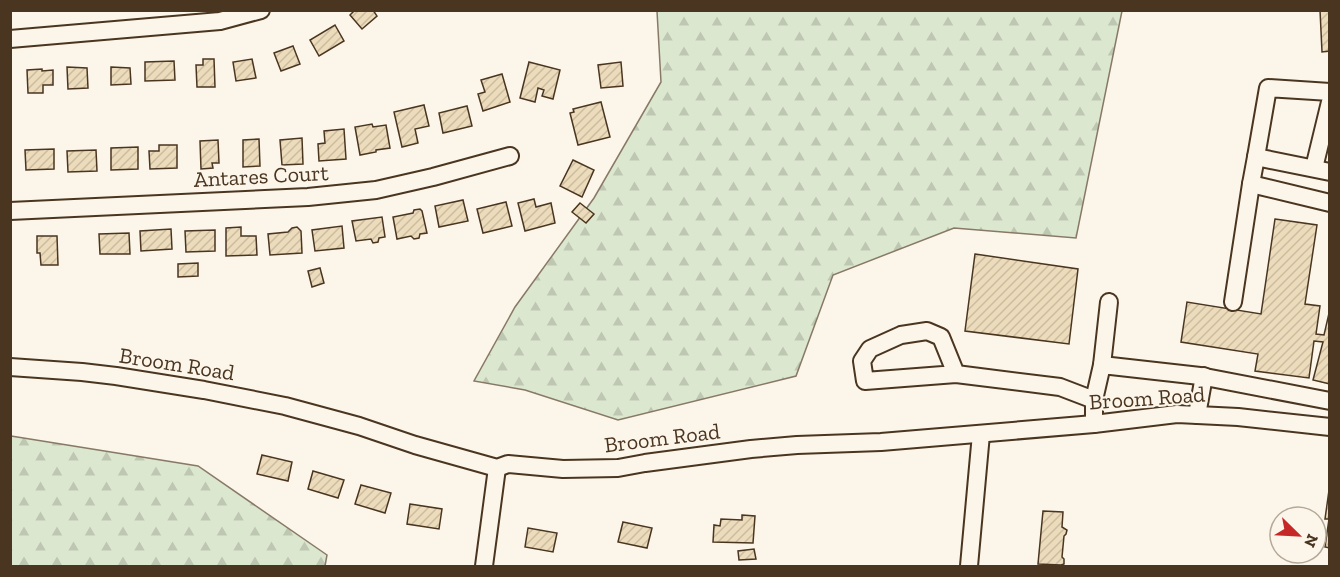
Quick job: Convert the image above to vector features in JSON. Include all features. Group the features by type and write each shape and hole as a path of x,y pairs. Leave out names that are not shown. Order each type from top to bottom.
{"street":[{"path":"10,39 220,21 261,10"},
{"path":"1233,302 1268,88 1329,92"},
{"path":"1256,157 1322,170 1329,102"},
{"name":"Antares Court","path":"10,211 308,197 376,190 510,156"},
{"path":"1251,184 1329,203"},
{"path":"1094,424 1094,400 1102,365 1109,302"},
{"path":"956,374 941,337 927,331 901,335 880,344 870,349 862,361 865,381 956,374 1060,387 1094,400"},
{"path":"1102,365 1204,376 1329,401"},
{"name":"Broom Road","path":"10,367 116,376 285,406 497,468 508,464 562,469 618,468 751,449 981,434 1177,414 1238,417 1329,427"},
{"path":"1197,415 1204,376"},
{"path":"969,567 981,434"},
{"path":"484,567 497,468"}],"green space":[{"path":"657,11 1122,11 1076,238 954,228 833,275 796,376 618,420 525,390 474,381 515,307 594,198 661,82"},
{"path":"11,436 198,466 327,555 325,566 11,566"}],"building":[{"path":"355,10 373,10 377,16 362,29 350,15"},
{"path":"1320,10 1330,10 1330,51 1322,52"},
{"path":"335,25 344,41 319,56 310,40"},
{"path":"293,46 300,64 281,71 274,53"},
{"path":"203,59 214,59 215,87 197,87 196,65 203,65"},
{"path":"252,59 256,78 236,81 233,62"},
{"path":"174,61 175,80 145,81 145,62"},
{"path":"529,62 560,70 553,99 542,96 544,90 538,88 535,102 520,98"},
{"path":"621,62 623,86 601,88 598,65"},
{"path":"67,67 87,68 88,88 68,89"},
{"path":"111,67 130,68 131,84 111,85"},
{"path":"42,69 42,71 53,70 53,85 43,85 43,93 28,93 27,70"},
{"path":"502,74 510,102 483,111 478,94 485,92 481,80"},
{"path":"601,102 610,137 578,145 570,113 574,112 573,109"},
{"path":"424,105 429,126 415,129 418,143 402,147 394,112"},
{"path":"467,106 472,126 443,133 439,113"},
{"path":"372,124 373,127 386,125 390,148 360,155 355,127"},
{"path":"344,129 346,159 319,161 318,144 325,143 324,131"},
{"path":"302,138 303,164 282,165 280,140"},
{"path":"259,139 260,166 243,167 243,140"},
{"path":"218,140 219,163 212,163 213,168 201,169 200,141"},
{"path":"159,145 177,145 177,168 150,169 149,151 159,151"},
{"path":"138,147 138,169 111,170 111,148"},
{"path":"54,149 54,169 26,170 25,150"},
{"path":"96,150 97,171 68,172 67,151"},
{"path":"573,160 594,170 582,197 560,186"},
{"path":"534,199 536,207 551,203 555,223 525,231 518,203"},
{"path":"463,200 468,221 439,227 435,206"},
{"path":"506,202 512,226 483,233 477,209"},
{"path":"580,203 594,214 586,223 572,212"},
{"path":"420,209 427,233 420,234 419,238 414,239 411,236 397,239 393,217 413,213 414,210"},
{"path":"382,217 385,237 373,243 371,239 356,241 352,221"},
{"path":"1275,219 1317,225 1305,304 1320,306 1316,334 1324,335 1330,309 1330,384 1313,380 1323,342 1314,341 1309,378 1255,371 1258,354 1181,342 1187,302 1261,314"},
{"path":"342,226 344,248 315,251 312,230"},
{"path":"241,227 241,236 256,236 257,255 226,256 226,228"},
{"path":"297,227 301,231 302,253 270,255 268,234 288,232"},
{"path":"171,229 172,249 141,251 140,231"},
{"path":"215,230 215,251 186,252 185,231"},
{"path":"129,233 130,254 100,254 99,234"},
{"path":"37,236 57,236 58,265 41,265 40,253 37,253"},
{"path":"975,254 1078,269 1069,344 965,331"},
{"path":"198,263 198,276 178,277 178,264"},
{"path":"320,268 324,283 312,287 308,271"},
{"path":"262,455 292,462 288,481 257,474"},
{"path":"313,471 344,480 338,498 308,489"},
{"path":"1330,483 1330,548 1328,548 1327,505"},
{"path":"361,485 391,493 385,513 355,504"},
{"path":"410,504 442,509 439,529 407,524"},
{"path":"1043,511 1063,512 1062,527 1067,530 1064,536 1062,557 1064,564 1038,564"},
{"path":"742,515 755,516 753,543 713,542 714,525 720,526 721,519 742,520"},
{"path":"623,522 652,528 647,548 618,542"},
{"path":"528,528 557,533 553,552 525,547"},
{"path":"754,549 756,559 739,560 738,551"}]}
